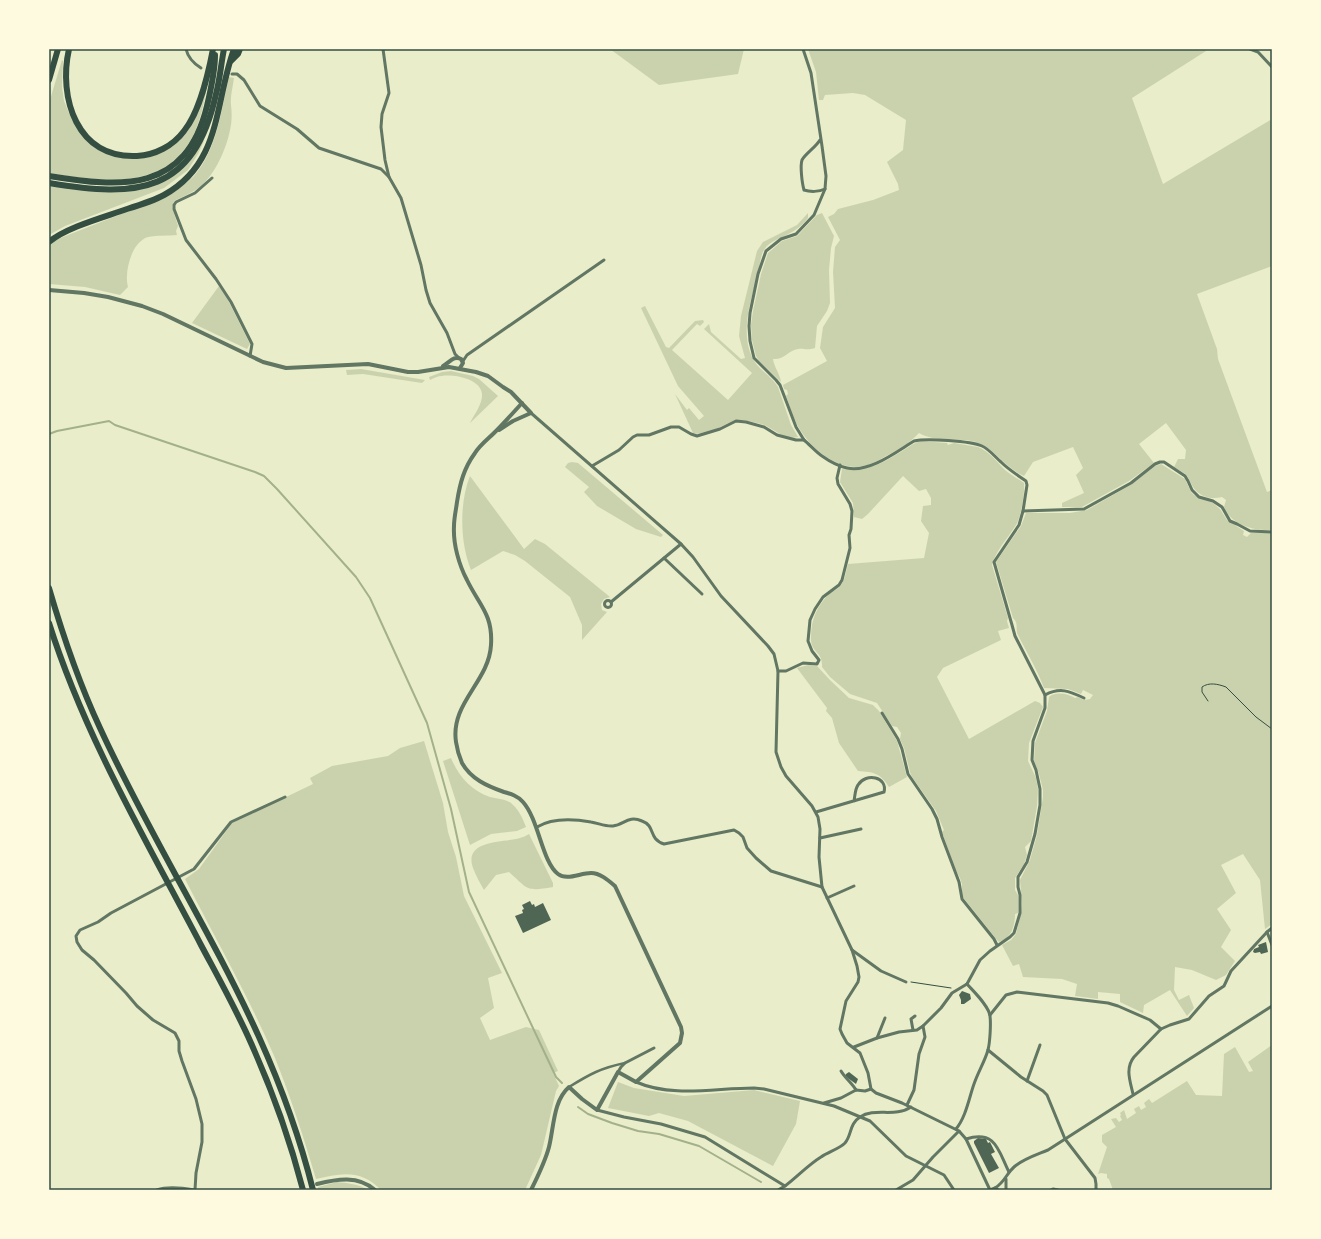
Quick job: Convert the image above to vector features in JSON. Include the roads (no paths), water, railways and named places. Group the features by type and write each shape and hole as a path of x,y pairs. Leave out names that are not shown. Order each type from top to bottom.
{"highway":[{"path":"49,80 58,49"},
{"path":"69,49 66,88 70,106 78,125 85,135 99,146 113,153 133,156 145,155 163,149 185,131 197,107 214,49"},
{"path":"49,176 92,183 123,183 152,177 164,172 174,165 190,147 201,123 212,84 214,49"},
{"path":"49,242 66,232 160,197 187,178 197,167 209,144 228,64 234,49"},
{"path":"228,64 238,54 240,49"},
{"path":"49,238 65,229 162,192 173,186 184,177 194,166 210,134 223,51"},
{"path":"49,183 93,189 119,190 146,185 166,177 183,165 195,151 204,132 216,95"},
{"path":"49,588 73,663 100,727 126,781 236,989 260,1038 286,1103 302,1149 313,1190"},
{"path":"49,623 64,667 90,732 250,1042 276,1107 303,1190"}],"street":[{"path":"186,49 192,62 201,68"},
{"path":"383,49 388,93 382,114 381,127 385,160 389,177"},
{"path":"803,49 811,73 826,176 825,189 814,215 796,234 781,239 766,251 758,274 750,313 750,341 754,358 780,385 796,427 804,440 821,456 840,465 848,468 859,468 877,463 914,441 929,439 982,446 1007,468 1026,481 1027,485 1023,511 1019,525 994,562 1014,636 1045,695 1045,708 1033,740 1032,760 1040,789 1040,805 1035,834 1027,862 1018,877 1020,913 1014,933 1010,938 990,951 980,960 967,984 952,993 941,1008 923,1026 917,1030 899,1032 877,1038 854,1047"},
{"path":"1250,49 1258,52 1272,67"},
{"path":"232,74 237,74 244,80 260,106 297,129 319,148 381,169 389,177 402,198 430,303 447,333 453,350 461,360 476,372"},
{"path":"820,140 817,146 802,159 801,165 804,190 821,191 825,189"},
{"path":"212,178 195,193 176,202 174,209 186,240 216,279 231,302 252,344 250,356"},
{"path":"437,368 452,360 461,360 604,260"},
{"path":"49,290 84,293 127,302 163,314 250,356 275,366 286,368 362,364 408,372 418,372 437,368 460,368 488,376 511,392 531,413 681,544 693,557 721,596 774,654 778,671 776,752 786,776 816,812 820,821 822,887 852,950 859,977 858,982 846,1001 840,1029 847,1043 860,1053 871,1089 876,1093 907,1105 957,1130 966,1139 990,1190 997,1189 1009,1172 1018,1164 1048,1150 1132,1094 1272,1006"},
{"path":"453,350 451,365 453,368"},
{"path":"460,368 462,366 461,360"},
{"path":"522,404 475,452 463,472 460,482 454,526 455,543 466,580 488,616 492,636 487,665 457,717 455,733 456,744 461,762 471,774 485,785 516,796 523,802 530,812 537,827 551,866 559,875 564,877 590,873 598,874 615,886 681,1027 682,1033 680,1043 636,1082"},
{"path":"493,434 513,421 531,413"},
{"path":"592,466 619,450 636,435 649,434 671,427 679,427 697,436 720,429 736,421 764,427 777,435 796,440 804,440"},
{"path":"1023,511 1084,509 1131,483 1155,464 1164,462 1185,476 1192,490 1199,497 1213,501 1222,507 1230,522 1250,531 1272,532"},
{"path":"778,671 786,671 803,663 816,664 819,660 812,651 808,641 810,620 823,596 839,585 842,580 850,548 849,535 851,529 852,511 850,504 838,484 837,478 840,465"},
{"path":"611,602 681,544"},
{"path":"664,558 702,594"},
{"path":"1045,695 1051,692 1068,691 1084,698"},
{"path":"882,713 898,739 908,774 932,808 937,819 942,837 959,882 962,899 994,939 997,946"},
{"path":"816,812 884,792 885,788 881,781 876,777 869,777 862,780 857,786 854,800"},
{"path":"157,1190 194,1190 202,1142 202,1124 196,1099 179,1051 179,1041 175,1033 153,1020 137,1006 94,960 85,953 76,939 76,934 80,930 98,922 111,913 194,869 231,822 285,797"},
{"path":"537,827 548,822 566,820 587,821 615,826 630,819 637,819 647,824 651,829 654,838 658,842 664,844 734,830 743,837 747,848 756,858 771,871 822,887"},
{"path":"820,838 861,829"},
{"path":"827,898 854,886"},
{"path":"1132,1094 1128,1068 1130,1062 1161,1029 1189,1019 1209,996 1224,986 1231,971 1272,928"},
{"path":"1267,932 1272,946"},
{"path":"852,950 881,971 906,982"},
{"path":"896,1190 913,1180 957,1130 988,1050 990,1015 986,1007 967,984"},
{"path":"990,1015 1006,995 1016,992 1108,1003 1150,1020 1161,1029"},
{"path":"913,1030 911,1019 915,1016"},
{"path":"877,1038 885,1018"},
{"path":"907,1105 914,1090 919,1054 925,1037 923,1026"},
{"path":"1028,1081 1040,1045"},
{"path":"531,1190 542,1167 559,1101 563,1093 586,1076 607,1067 624,1063 654,1048"},
{"path":"988,1050 1047,1095 1065,1139 1095,1178 1096,1190"},
{"path":"597,1110 624,1063"},
{"path":"840,1071 856,1090"},
{"path":"618,1072 646,1086 679,1092 754,1088 764,1089 834,1106 870,1122 906,1156 944,1175 954,1190"},
{"path":"570,1087 597,1110 661,1124 705,1138 785,1186"},
{"path":"823,1103 841,1098 856,1090 871,1089"},
{"path":"778,1190 820,1157 847,1141 853,1124 861,1117 876,1112 899,1113 911,1107"},
{"path":"966,1139 981,1136 993,1141 1009,1172"},
{"path":"1006,1178 1006,1190"},
{"path":"317,1184 337,1179 350,1179 362,1182 376,1190"},
{"path":"1051,1190 1058,1190"}],"waterway":[{"path":"49,434 57,431 109,421 115,425 264,476 356,577 370,598 427,723 451,809 469,892 556,1077 562,1083"},
{"path":"578,1107 588,1114 612,1123 638,1131 659,1134 699,1146 761,1182"}]}
